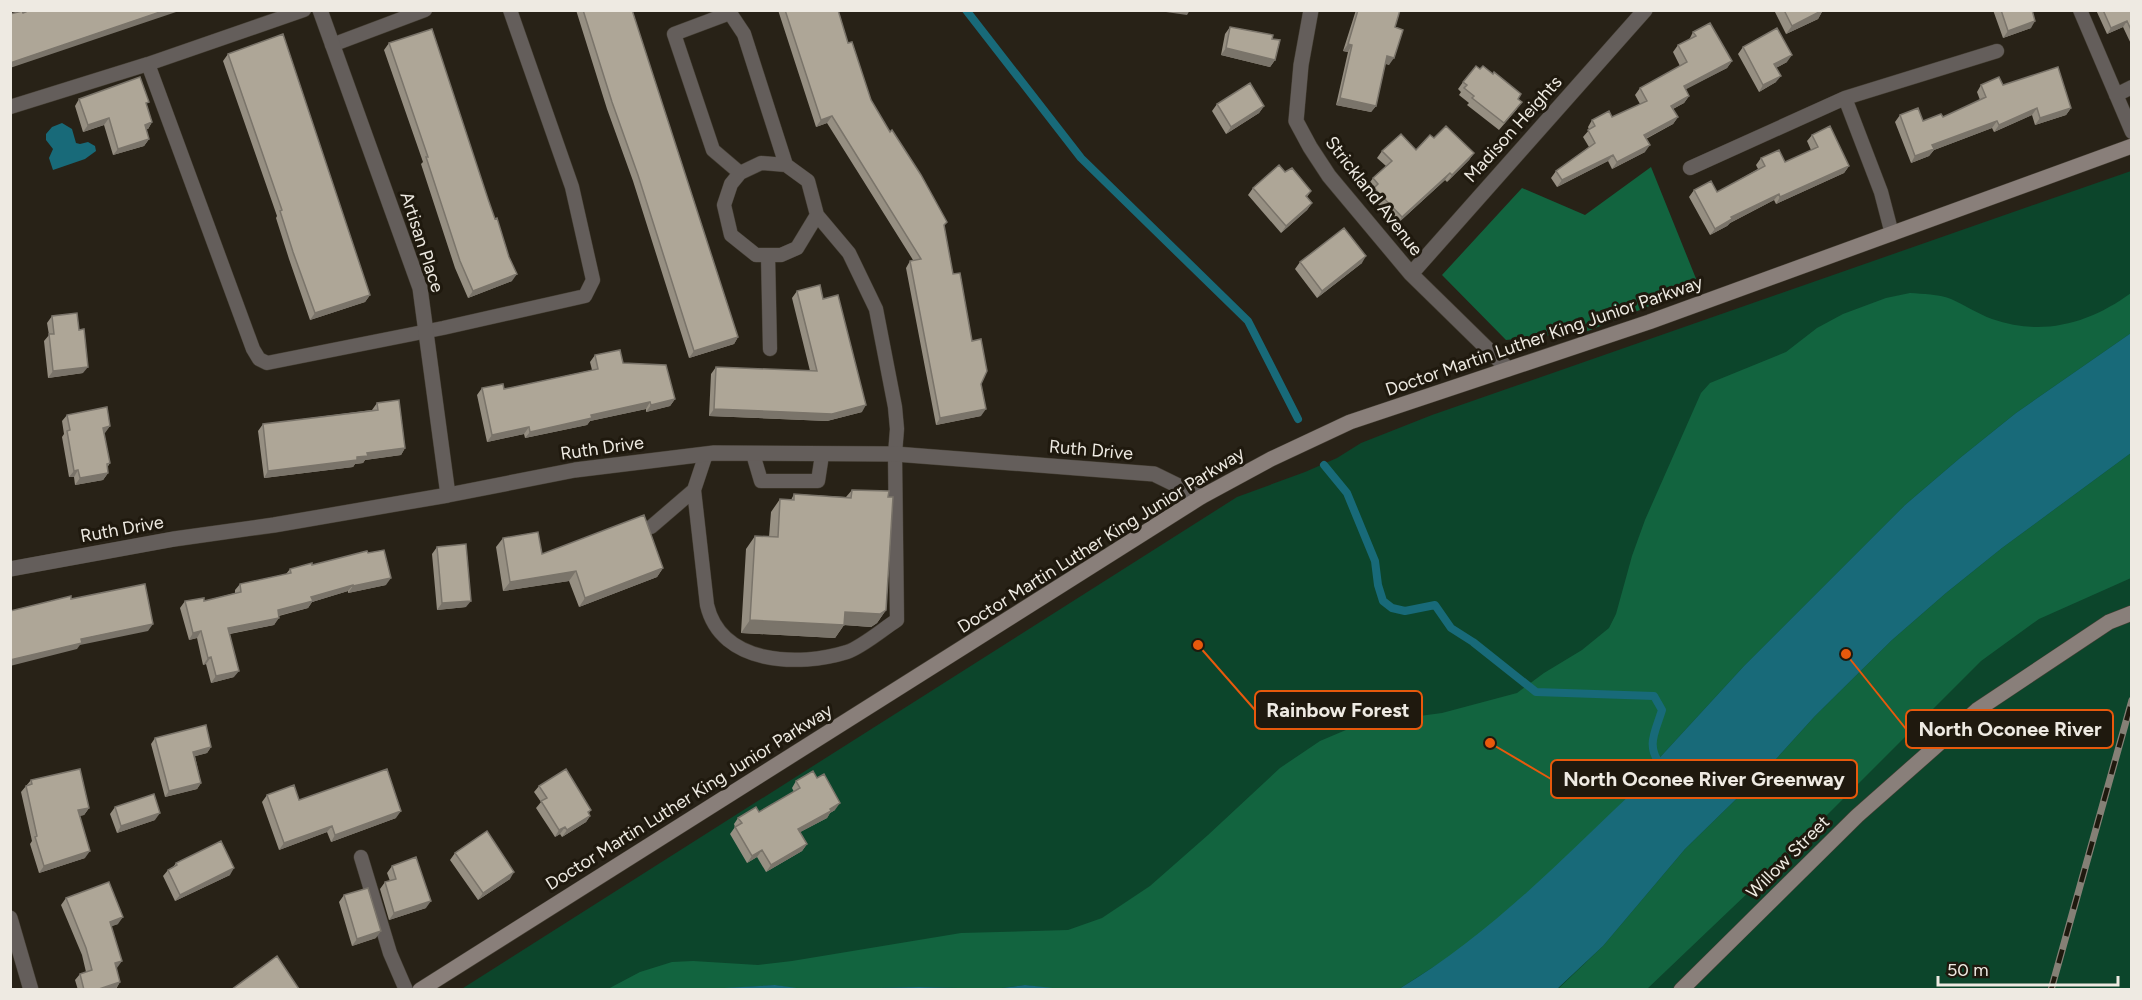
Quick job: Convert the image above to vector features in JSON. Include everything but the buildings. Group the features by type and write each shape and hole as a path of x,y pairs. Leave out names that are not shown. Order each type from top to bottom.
{"main road":[{"name":"Doctor Martin Luther King Junior Parkway","path":"420,990 1201,497 1272,459 1350,422 1650,322 2132,146"},
{"name":"Willow Street","path":"1681,990 1857,816 1977,710 2109,622 2132,613"}],"street":[{"name":"Artisan Place","path":"320,10 420,288 448,495"},
{"name":"Strickland Avenue","path":"1311,10 1301,65 1296,121 1310,147 1329,176 1411,274 1508,369"},
{"name":"Madison Heights","path":"1411,274 1644,10"},
{"name":"Ruth Drive","path":"10,569 174,539 274,525 448,495 575,470 706,454 895,454 1154,474 1201,497"},
{"path":"10,918 31,990"}],"lane":[{"path":"10,107 148,64 304,10"},
{"path":"332,45 425,10"},
{"path":"148,64 252,349 259,359 267,363 425,332 585,296 593,280 572,187 510,10"},
{"path":"2080,10 2132,132"},
{"path":"740,173 713,150 674,34 729,13 744,33 786,165"},
{"path":"1690,168 1845,98 1997,51"},
{"path":"2116,95 2132,87"},
{"path":"1845,98 1881,192 1892,234"},
{"path":"706,454 694,490 707,605 711,619 722,634 741,650 763,657 784,659 827,657 850,651 897,620 895,454 897,429 895,407 876,309 849,253 817,215 808,181 786,165 761,163 740,173 731,184 724,205 731,235 756,255 781,255 797,248 817,215"},
{"path":"768,255 770,349"},
{"path":"753,454 761,481 818,481 822,455"},
{"path":"651,527 694,490"},
{"path":"361,856 390,953 406,990"}],"green space":[{"path":"1651,167 1699,286 1588,331 1506,340 1442,275 1522,188 1585,215"},
{"path":"2131,171 2131,989 460,990 1237,497 1305,472 1337,458 1361,443 1432,415"},
{"path":"1910,293 1946,297 1982,315 2011,324 2048,327 2082,319 2131,293 2131,333 2016,413 1905,505 1744,666 1641,778 1637,788 1559,865 1478,936 1399,989 1062,990 1025,985 995,989 919,987 804,990 775,985 703,990 606,990 640,972 672,962 758,965 961,933 1068,930 1102,918 1150,886 1280,768 1320,741 1360,724 1442,713 1517,693 1582,650 1609,628 1616,614 1632,556 1645,520 1701,393 1710,383 1786,352 1817,328 1843,314 1886,298"},
{"path":"2131,453 2131,578 2039,619 1981,661 1774,868 1647,989 1557,990 1603,946 1685,849 1767,769 1815,716 1892,640 2002,548"}],"water":[{"path":"62,123 72,129 76,143 88,142 95,146 96,151 85,159 53,170 49,158 53,149 46,140 46,134 52,127"},
{"path":"2131,333 2131,453 2002,548 1892,640 1815,716 1767,769 1685,849 1603,946 1557,989 1399,989 1432,968 1494,921 1581,842 1637,788 1641,778 1744,666 1905,505 2016,413"},
{"path":"775,985 804,989 706,989"},
{"path":"1025,985 1062,989 995,989"},
{"path":"919,987 995,989 836,989"}],"waterway":[{"path":"966,10 1081,158 1248,321 1298,419"},
{"path":"1324,465 1347,493 1375,561 1383,601 1392,608 1405,611 1435,605 1451,628 1473,642 1536,692 1654,696 1662,710 1654,733 1653,746 1662,767"}],"railway":[{"path":"2051,990 2132,700"}],"place":[{"name":"Rainbow Forest","path":"1198,645"},
{"name":"North Oconee River","path":"1846,654"},
{"name":"North Oconee River Greenway","path":"1490,743"}]}
